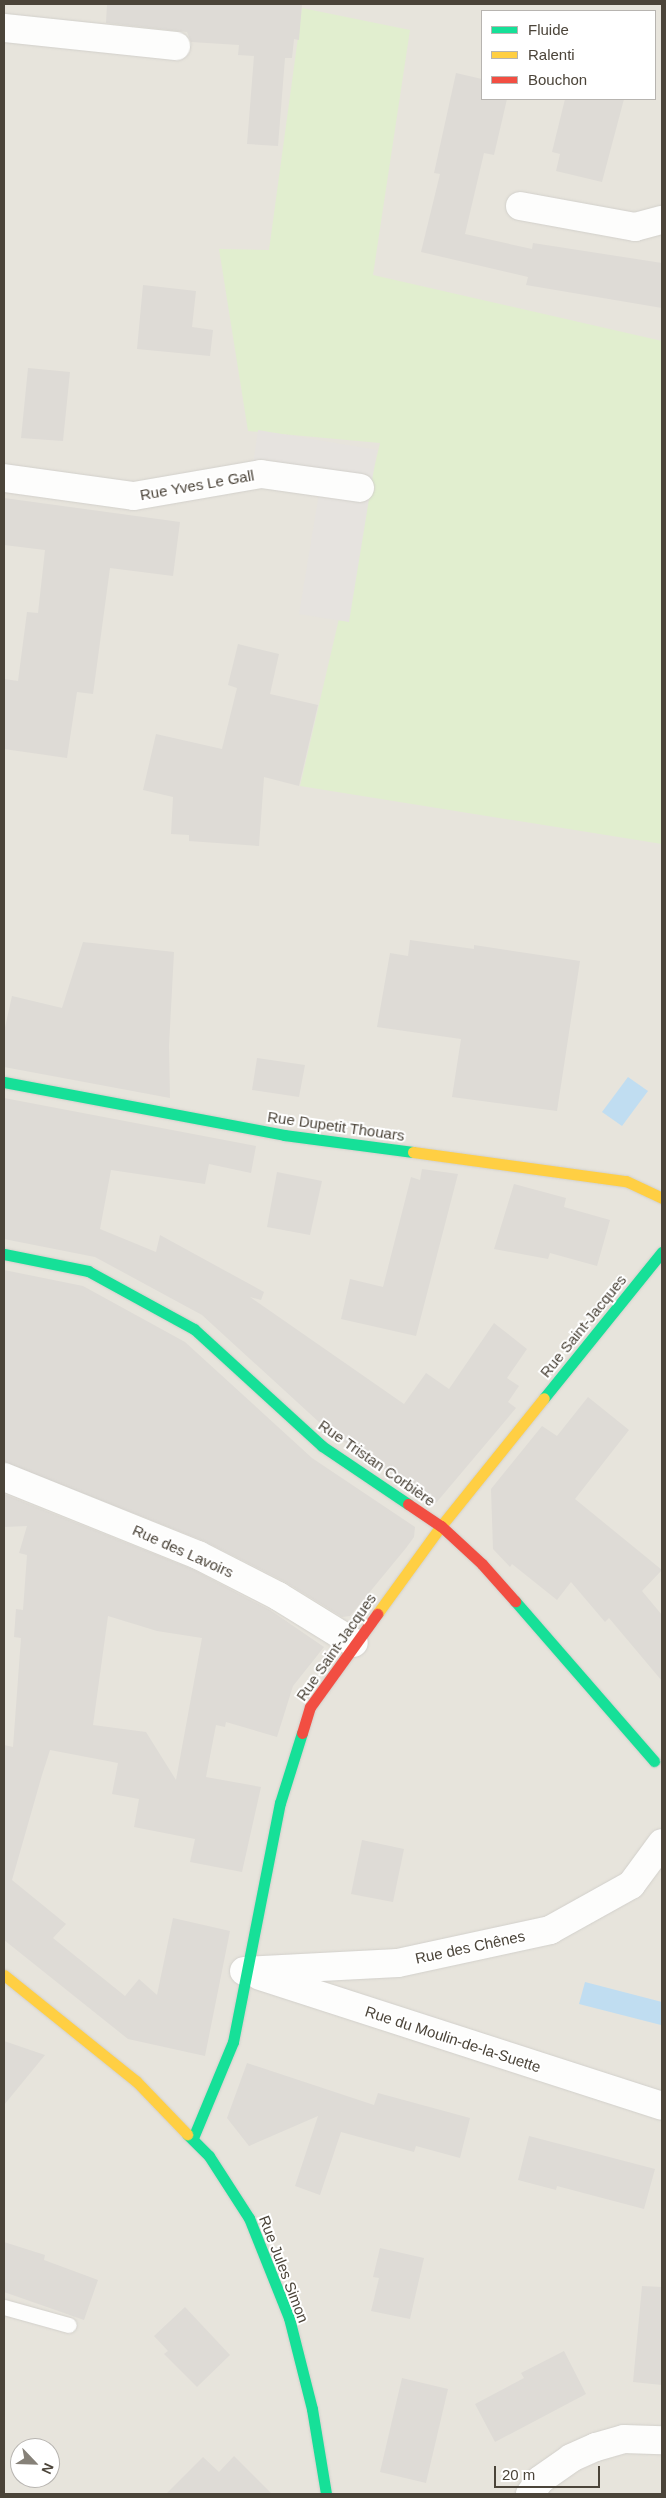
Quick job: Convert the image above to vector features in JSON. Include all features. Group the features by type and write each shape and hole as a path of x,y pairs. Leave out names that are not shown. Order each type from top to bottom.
{"street":[{"path":"4,28 176,46"},
{"path":"520,206 634,227 662,220"},
{"name":"Rue Yves Le Gall","path":"4,478 134,496 261,474 360,488"},
{"name":"Rue Dupetit Thouars","path":"4,1082 284,1135 626,1181 662,1198"},
{"name":"Rue Saint-Jacques","path":"193,2138 233,2042 244,1971 280,1803 310,1707 354,1643 441,1526 662,1252"},
{"name":"Rue Tristan Corbière","path":"4,1254 88,1271 194,1329 322,1446 441,1526 482,1564 654,1761"},
{"name":"Rue des Lavoirs","path":"4,1477 198,1555 278,1596 354,1643"},
{"name":"Rue des Chênes","path":"244,1971 398,1963 550,1930 631,1885 662,1843"},
{"name":"Rue du Moulin-de-la-Suette","path":"244,1971 662,2106"},
{"name":"Rue Jules Simon","path":"4,1975 136,2081 209,2156 249,2218 289,2318 312,2409 326,2494"},
{"path":"530,2494 540,2480 571,2458 596,2447 624,2439 662,2440"}],"lane":[{"path":"4,2306 69,2325"}],"shaded area":[{"path":"4,4 662,4 662,2494 4,2494"},
{"path":"258,430 377,450 349,622 299,614 322,475 253,464"}],"green space":[{"path":"302,8 410,30 373,275 662,341 662,844 300,786 380,443 248,431 219,249 269,250"}],"water":[{"path":"628,1077 648,1091 622,1126 602,1112"},
{"path":"585,1982 662,2002 661,2025 579,2004"}],"building":[{"path":"107,4 302,4 299,40 294,39 292,58 285,58 278,146 247,144 254,56 238,55 239,45 191,42 187,32 106,23"},
{"path":"456,73 481,79 481,100 507,100 494,155 484,153 465,234 532,249 533,243 662,263 662,308 526,285 528,277 421,252 440,174 434,173"},
{"path":"565,100 624,100 602,182 556,171 560,154 552,152"},
{"path":"143,285 196,291 192,327 213,330 210,356 137,349"},
{"path":"28,368 70,372 63,441 21,438"},
{"path":"4,498 180,522 173,576 110,568 93,694 77,692 67,758 4,749 4,679 18,681 27,612 38,613 45,550 4,545"},
{"path":"238,644 279,654 270,694 318,705 299,786 264,777 259,846 189,841 189,835 171,834 173,797 143,790 156,734 222,749 237,688 228,685"},
{"path":"410,940 474,949 474,945 580,961 557,1111 452,1097 461,1039 377,1027 390,953 408,956"},
{"path":"83,942 174,952 169,1046 170,1098 4,1067 4,1032 12,996 62,1008"},
{"path":"257,1058 305,1065 299,1097 252,1090"},
{"path":"4,1098 256,1146 251,1173 209,1164 205,1184 111,1170 100,1229 156,1252 160,1235 264,1292 261,1300 250,1297 404,1404 426,1373 449,1389 494,1323 527,1349 507,1378 519,1386 508,1402 516,1408 436,1503 332,1434 202,1315 95,1257 4,1239"},
{"path":"422,1169 458,1174 416,1336 341,1319 350,1279 383,1287 411,1177 420,1180"},
{"path":"277,1172 322,1181 310,1235 267,1227"},
{"path":"514,1184 566,1198 564,1207 610,1220 597,1266 550,1253 548,1259 494,1249"},
{"path":"4,1270 83,1286 185,1342 312,1458 415,1527 414,1537 406,1548 350,1616 342,1617 285,1582 204,1541 4,1462"},
{"path":"588,1397 629,1430 575,1499 662,1570 642,1591 662,1615 662,1681 609,1618 605,1622 571,1582 557,1600 512,1564 510,1567 493,1549 491,1489 542,1426 557,1436"},
{"path":"4,1494 192,1569 270,1610 324,1647 293,1686 277,1737 226,1722 225,1727 216,1725 206,1777 261,1787 242,1872 190,1862 195,1839 134,1827 139,1799 112,1794 118,1763 50,1750 42,1775 12,1880 66,1924 53,1938 125,1996 139,1979 157,1995 173,1918 230,1931 205,2056 128,2039 4,1940 4,1745 13,1747 21,1638 14,1637 16,1609 23,1610 27,1555 19,1553 27,1526 4,1527","holes":["108,1616 157,1631 202,1638 176,1780 146,1732 93,1725"]},
{"path":"362,1840 404,1849 393,1902 351,1894"},
{"path":"4,2041 45,2055 4,2105"},
{"path":"247,2063 374,2105 378,2093 470,2118 460,2158 416,2146 414,2152 341,2132 320,2195 295,2186 318,2116 249,2146 227,2118"},
{"path":"529,2136 655,2169 644,2209 557,2186 556,2190 518,2180"},
{"path":"4,2242 45,2255 44,2260 98,2280 84,2320 4,2292"},
{"path":"380,2248 424,2258 410,2319 371,2311 379,2278 373,2277"},
{"path":"642,2286 662,2287 662,2385 633,2382"},
{"path":"185,2307 230,2355 197,2387 164,2354 168,2351 154,2336"},
{"path":"564,2351 586,2394 495,2442 475,2404 524,2378 521,2373"},
{"path":"402,2378 448,2389 426,2483 380,2472"},
{"path":"234,2456 272,2494 166,2494 203,2457 219,2472"}],"traffic: fast":[{"path":"4,1082 284,1135 413,1152"},
{"path":"544,1398 662,1252"},
{"path":"4,1254 88,1271 194,1329 322,1446 408,1504"},
{"path":"515,1601 654,1761"},
{"path":"193,2138 233,2042 280,1803 302,1733"},
{"path":"187,2134 209,2156 249,2218 289,2318 312,2409 326,2494"}],"traffic: slow":[{"path":"413,1152 626,1181 662,1198"},
{"path":"377,1614 441,1526 544,1398"},
{"path":"4,1975 136,2081 187,2134"}],"traffic: jam":[{"path":"408,1504 441,1526 482,1564 515,1601"},
{"path":"302,1733 310,1707 377,1614"}]}
